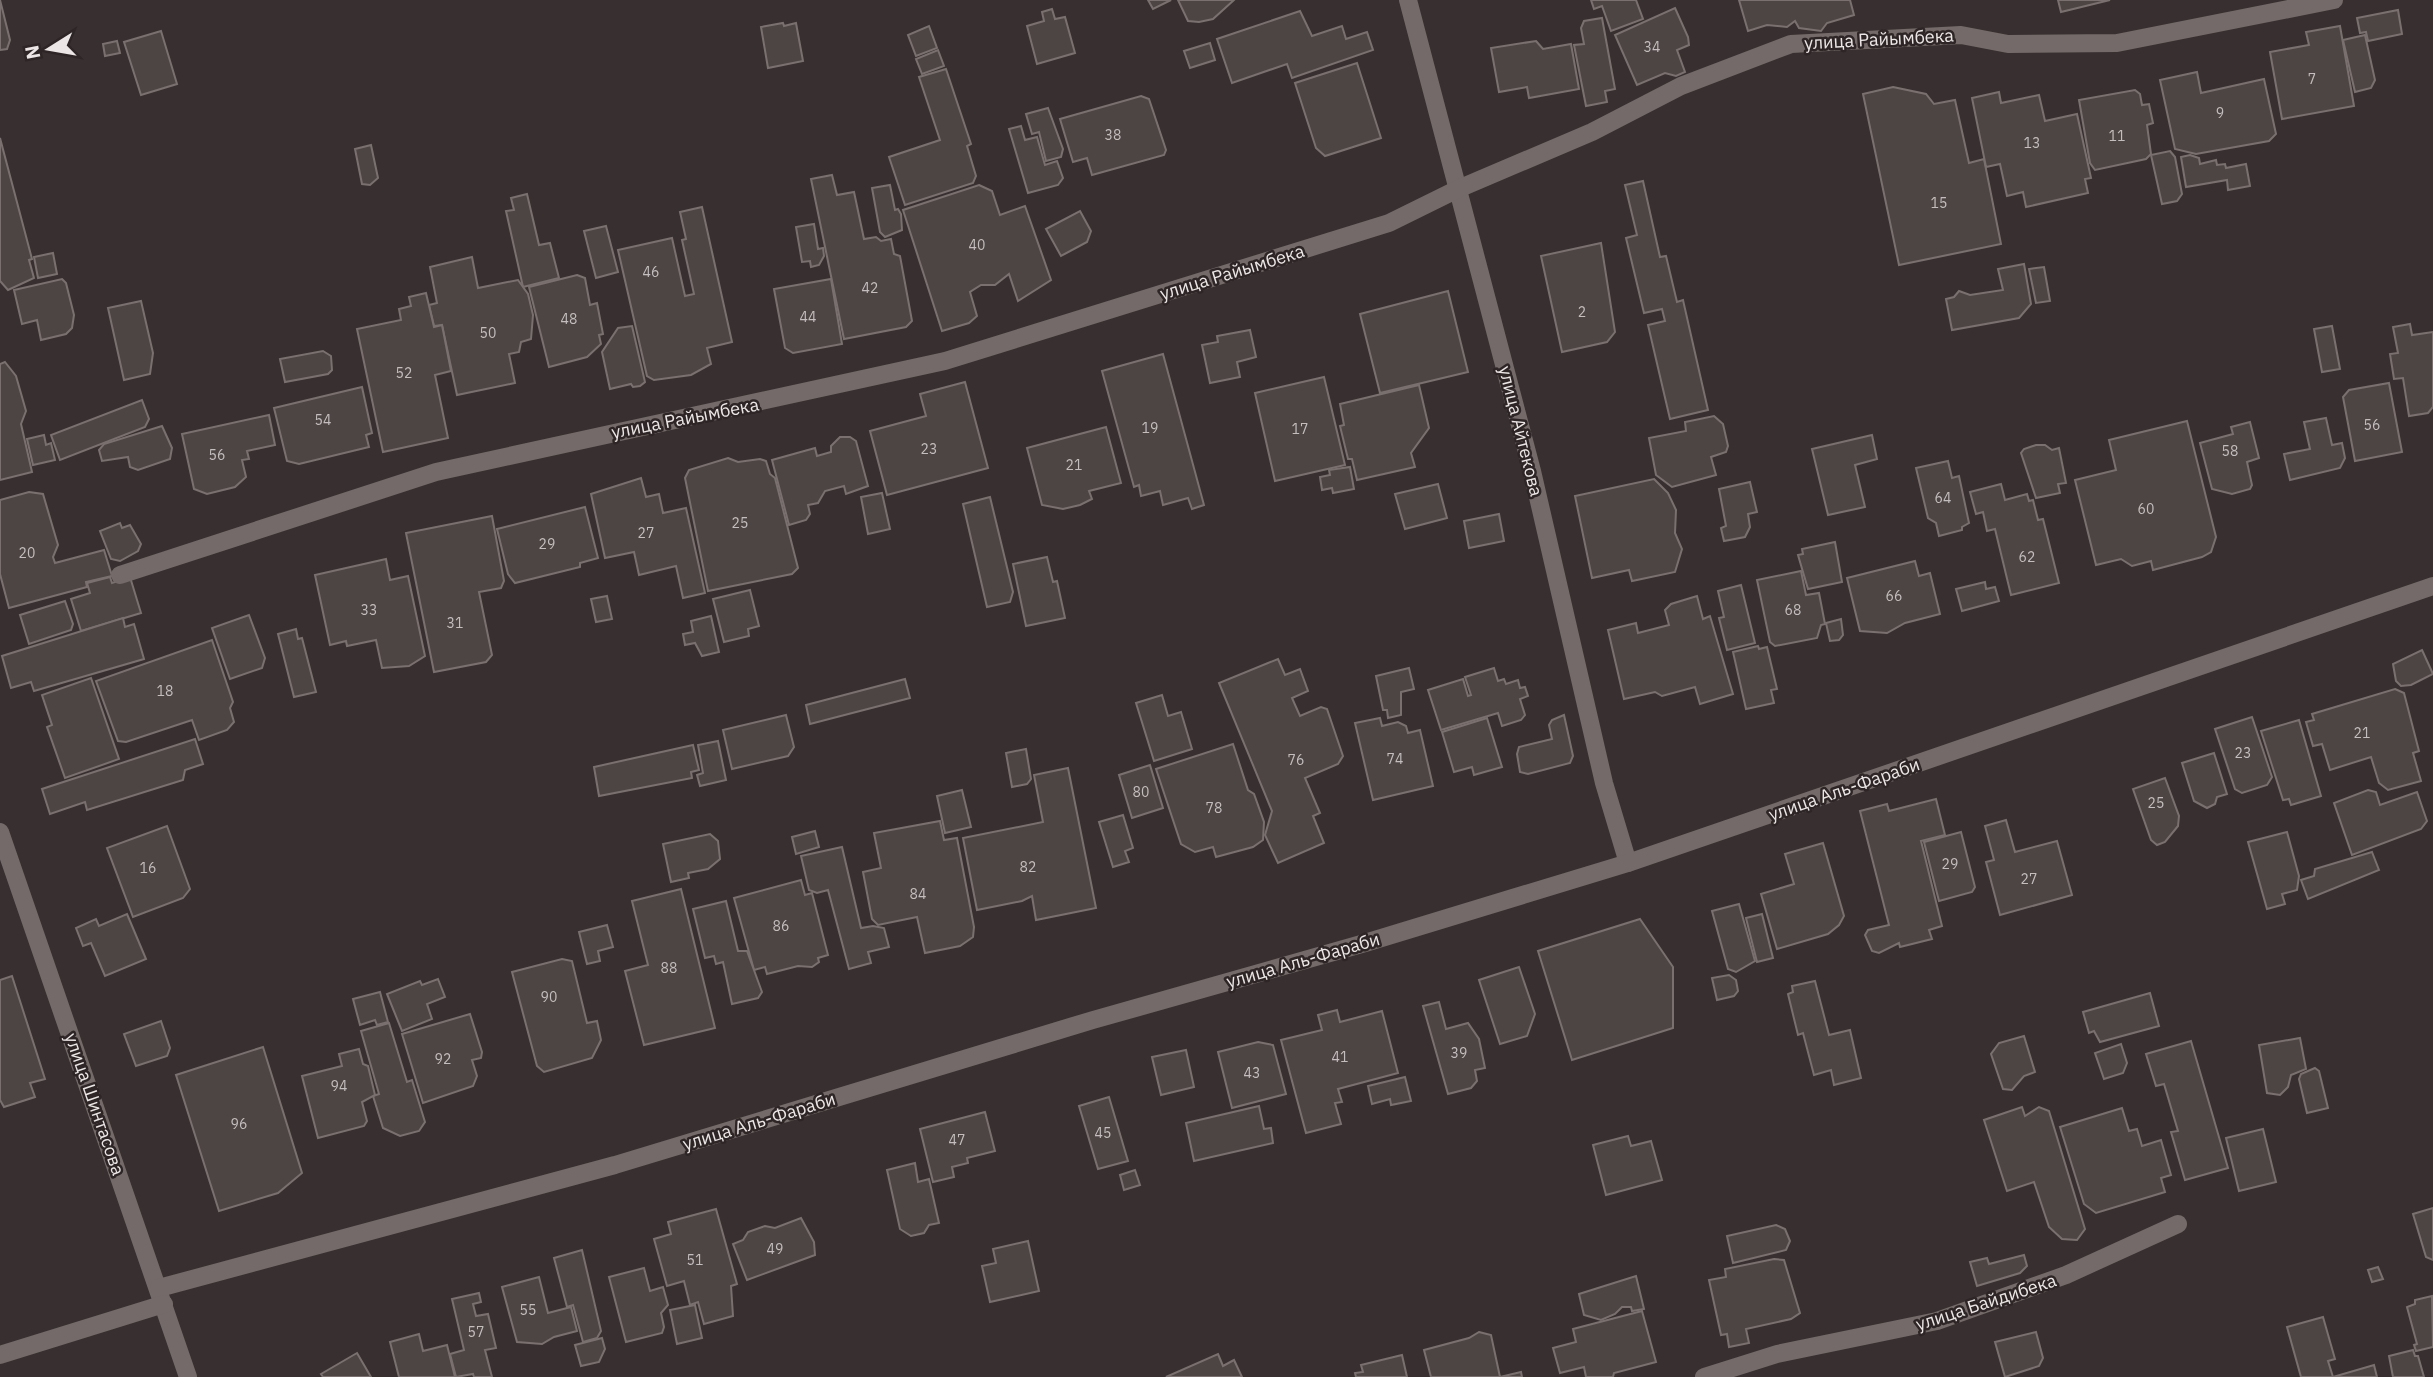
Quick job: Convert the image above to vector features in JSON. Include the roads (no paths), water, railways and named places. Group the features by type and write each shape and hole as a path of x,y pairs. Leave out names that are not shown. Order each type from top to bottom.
{"street":[{"name":"улица Айтекова","path":"1408,0 1532,471 1604,783 1628,863"},
{"name":"улица Райымбека","path":"120,575 436,472 945,360 1389,223 1458,189 1592,132 1681,86 1791,44 1961,35 2008,44 2117,43 2334,0"},
{"name":"улица Аль-Фараби","path":"0,1355 161,1296 615,1165 1093,1020 1365,943 1628,863 2433,586"},
{"name":"улица Шинтасова","path":"0,832 188,1377"},
{"name":"улица Байдибека","path":"1704,1377 1777,1354 1937,1321 2066,1275 2178,1224"}]}
